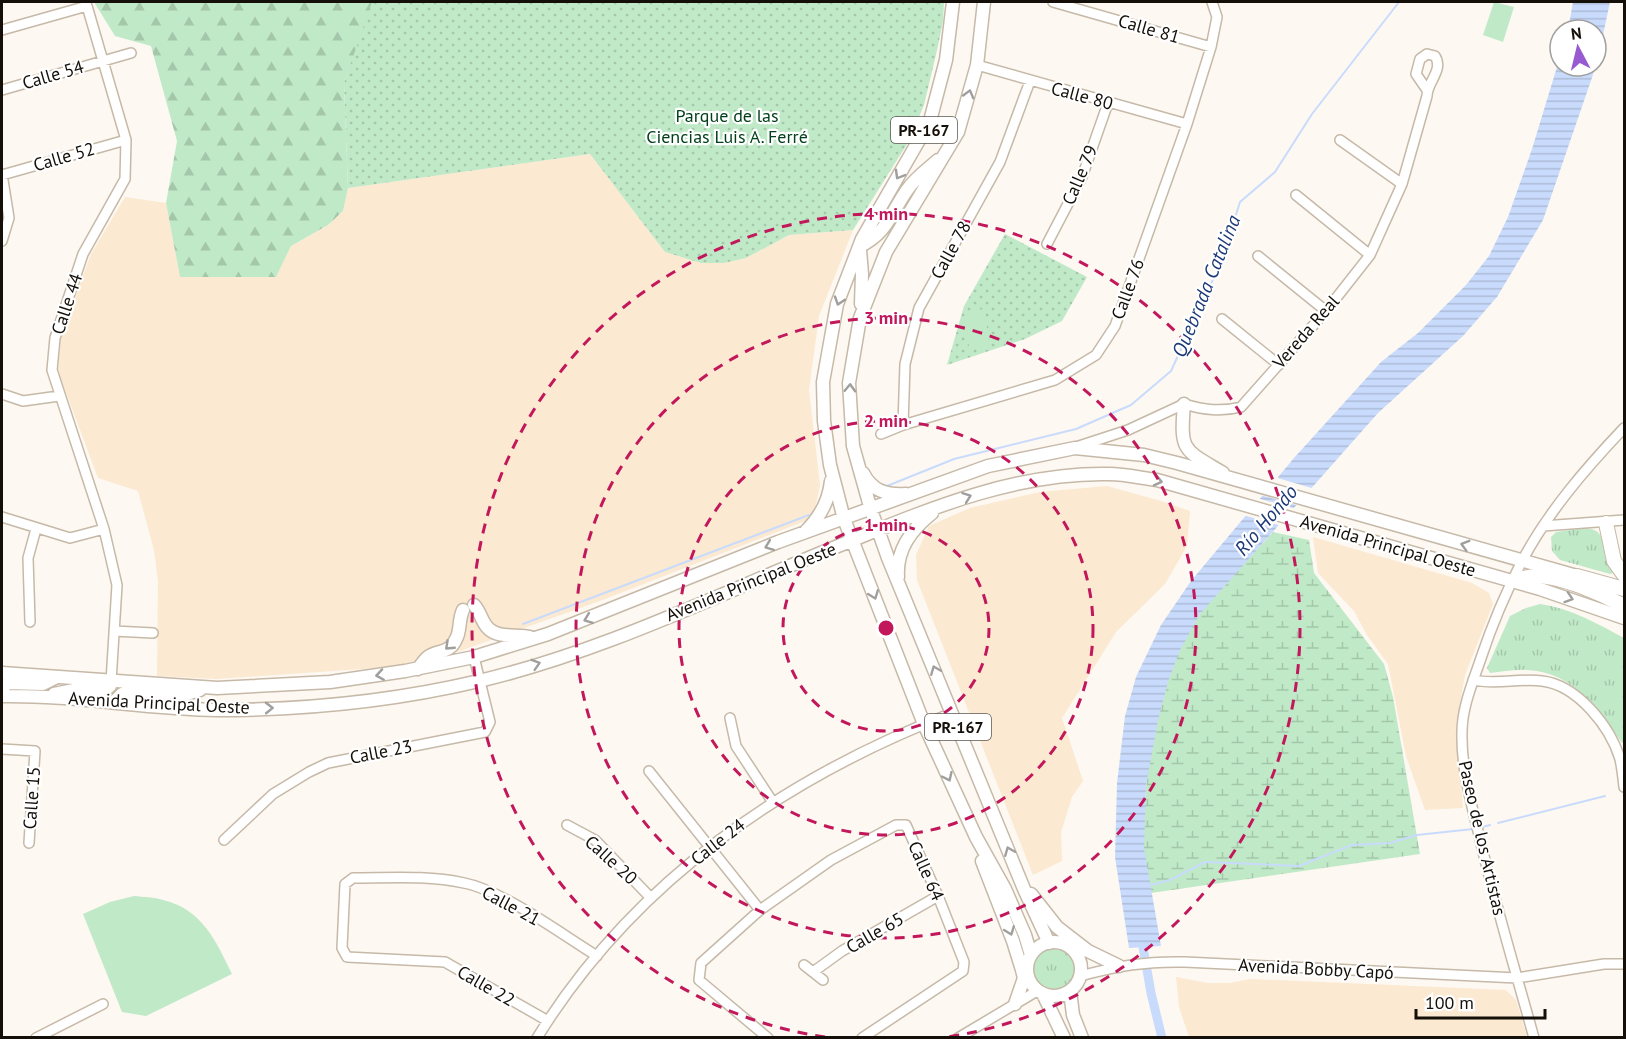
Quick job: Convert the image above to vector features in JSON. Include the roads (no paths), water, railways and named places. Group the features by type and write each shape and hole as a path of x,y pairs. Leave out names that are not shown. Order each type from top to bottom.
{"highway":[{"path":"1606,523 1614,561 1624,575"},
{"path":"1577,576 1624,589"},
{"path":"1577,576 1624,598"},
{"path":"1513,581 1530,577 1547,577 1599,594 1624,606"}],"main road":[{"name":"PR-167","path":"953,2 946,60 930,121 860,246 837,304 823,382 824,421 832,470 844,519 924,724 976,837 1005,889 1025,935 1031,955 1027,964 1030,984 1040,993 1064,1038"},
{"name":"PR-167","path":"984,2 976,65 958,132 886,252 860,318 849,383 850,414 857,461 878,531 1024,889 1049,943"},
{"path":"860,318 862,274 860,246 874,239 888,223 918,176 948,150"},
{"path":"1184,404 1182,437 1186,447 1191,453 1237,481"},
{"name":"Avenida Principal Oeste","path":"2,673 207,688 320,682 418,669 474,657 534,638 803,534 988,466 1075,448 1144,455 1577,576"},
{"path":"857,461 871,485 879,491 898,494 915,493"},
{"path":"803,534 825,506 830,493 832,470"},
{"name":"Avenida Principal Oeste","path":"2,694 216,710 300,708 400,696 480,681 607,640 853,540 1004,485 1077,475 1112,474 1157,480 1513,581 1567,597 1624,618"},
{"path":"899,584 898,567 906,541 914,530 938,508"},
{"path":"418,669 429,656 445,652 452,646 459,633 458,620 468,608 478,609 486,626 492,631 508,636 534,638"},
{"path":"2,694 5,685 9,683 43,684 58,677"},
{"path":"41,696 74,690 104,691 110,686 111,681"},
{"path":"114,702 122,694 128,692 183,695 207,688"},
{"path":"976,837 981,858 1013,941 1024,978 1015,1004"},
{"path":"1024,889 1034,897 1057,927 1088,951 1119,966"},
{"path":"1031,955 1037,948 1049,943 1065,945 1074,951 1080,960 1080,976 1077,985 1070,992 1057,996 1040,993"},
{"path":"1070,992 1073,1014 1082,1038"}],"street":[{"name":"Calle 81","path":"1053,2 1210,47"},
{"name":"Calle 76","path":"881,434 903,425 1055,380 1096,355 1115,326 1187,124 1217,17 1212,2"},
{"name":"Calle 44","path":"2,30 87,6 126,140 125,179 83,254 55,338 52,370 104,528 117,585 111,681"},
{"name":"Calle 54","path":"2,90 131,53"},
{"name":"Calle 80","path":"976,65 1187,124"},
{"name":"Calle 78","path":"903,425 905,364 919,308 1000,162 1030,81"},
{"name":"Vereda Real","path":"1184,404 1224,411 1241,407 1326,311 1370,255 1402,184 1427,90"},
{"name":"Calle 79","path":"1047,244 1082,177 1108,103"},
{"name":"Calle 52","path":"2,175 126,140"},
{"path":"1340,140 1402,184"},
{"path":"2,175 9,218 2,242"},
{"path":"1296,195 1370,255"},
{"path":"1258,256 1326,311"},
{"path":"1222,319 1279,364"},
{"path":"2,394 23,401 59,396"},
{"path":"1075,448 1128,430 1184,404"},
{"name":"Paseo de los Artistas","path":"1534,1038 1484,860 1464,764 1461,734 1463,716 1488,639 1522,561 1543,526 1592,462 1624,428"},
{"path":"2,517 70,538 104,528"},
{"path":"1543,526 1624,520"},
{"path":"30,622 28,558 36,529"},
{"path":"114,631 153,633"},
{"name":"Calle 23","path":"224,840 273,794 328,763 485,732 490,722 474,657"},
{"path":"1473,680 1486,683 1514,680 1544,681 1571,690 1603,724 1620,758 1624,787"},
{"name":"Calle 24","path":"537,1038 597,956 651,898 709,847 772,801 821,773 952,713"},
{"path":"730,718 736,746 772,801"},
{"name":"Calle 15","path":"2,749 35,751 29,843"},
{"path":"649,771 760,910 701,963 699,980 768,1038"},
{"name":"Calle 20","path":"567,825 594,840 651,898"},
{"name":"Calle 64","path":"760,910 831,860 896,825 906,825 964,962 963,971 868,1036"},
{"name":"Calle 21","path":"386,959 347,957 342,948 345,884 353,878 421,877 465,883 500,897 597,956"},
{"name":"Calle 65","path":"813,972 842,951 938,896"},
{"name":"Calle 22","path":"386,959 445,962 548,1021"},
{"name":"Avenida Bobby Capó","path":"1080,976 1119,966 1147,962 1517,978 1604,964 1624,964"},
{"path":"804,965 823,980"},
{"path":"958,1038 1015,1004 1040,993"},
{"path":"36,1038 103,1004"}],"water":[{"path":"1573,2 1610,2 1606,18 1570,18"},
{"path":"1554,78 1592,78 1543,220 1497,297 1463,336 1378,413 1200,614 1180,650 1168,682 1158,720 1146,786 1144,848 1161,946 1129,948 1115,857 1117,783 1125,716 1136,677 1161,625 1191,581 1294,458 1381,362 1418,333 1466,285 1489,256 1508,217"}],"waterway":[{"name":"Quebrada Catalina","path":"887,486 954,459 1076,429 1131,405 1171,371 1220,264 1240,202 1275,172 1312,114 1399,2"},
{"path":"523,624 809,515"},
{"path":"1498,823 1605,796"},
{"path":"1479,828 1490,825"},
{"path":"1147,886 1170,880 1205,862 1299,866 1352,845 1390,843 1417,835 1473,829"},
{"name":"Río Hondo","path":"1143,947 1162,1038"}],"park label":[{"name":"Parque de las Ciencias Luis A. Ferré","path":"727,126"}]}
